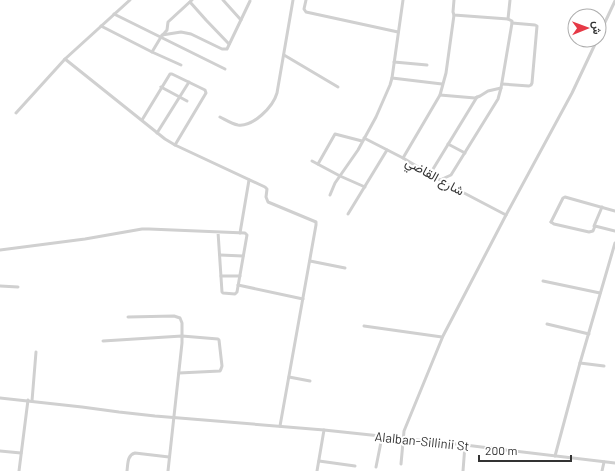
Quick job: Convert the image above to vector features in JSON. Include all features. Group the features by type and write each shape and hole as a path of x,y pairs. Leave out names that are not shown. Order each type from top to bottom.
{"street":[{"path":"16,113 65,59 130,0"},
{"path":"220,117 235,125 248,124 270,108 275,100 293,0"},
{"path":"306,0 304,9 306,12 398,32"},
{"path":"330,195 335,183 358,150 385,96 392,78 403,0"},
{"path":"403,158 440,95 446,73 454,15 454,0"},
{"path":"508,19 510,0"},
{"path":"152,52 167,28 168,22 191,1 206,20 229,44"},
{"path":"225,1 241,20"},
{"path":"162,36 181,32 191,34 224,50 227,49 250,1"},
{"path":"607,18 615,1"},
{"path":"114,14 162,36 224,69"},
{"path":"430,174 477,97 502,86 530,86 532,83 537,26 512,23 512,21 508,19 454,15"},
{"path":"440,180 451,175 498,99 502,86 512,23"},
{"path":"101,26 181,65"},
{"path":"401,464 404,431 442,337 572,93 593,48"},
{"path":"284,55 338,87"},
{"path":"65,59 157,133 175,145 267,188 266,198 268,202 316,222 304,299 280,426"},
{"path":"394,62 427,65"},
{"path":"142,120 170,74 205,90 206,93 175,145"},
{"path":"392,78 442,84"},
{"path":"157,133 189,82"},
{"path":"161,87 187,101"},
{"path":"440,95 477,97"},
{"name":"شارع القاضي","path":"318,164 335,134 363,140 403,158 440,180 506,215"},
{"path":"448,144 465,153"},
{"path":"348,214 387,150"},
{"path":"312,161 365,187"},
{"path":"240,233 250,180"},
{"path":"551,222 563,198 565,197 615,211"},
{"path":"551,222 592,232 602,207"},
{"path":"551,222 589,232 593,231 595,226 615,231"},
{"path":"0,250 85,239 142,229 245,233 247,235 237,292 235,294 222,292 218,232"},
{"path":"555,456 615,243"},
{"path":"220,255 243,256"},
{"path":"310,261 345,268"},
{"path":"221,276 240,276"},
{"path":"543,281 600,293"},
{"path":"238,285 304,299"},
{"path":"0,286 18,287"},
{"path":"128,317 176,316 181,319 182,336 179,373 168,471"},
{"path":"547,324 589,334"},
{"path":"364,326 442,337"},
{"path":"103,341 182,336 219,340 222,366 220,371 179,373"},
{"path":"32,401 36,352"},
{"path":"580,363 604,366"},
{"path":"289,377 310,381"},
{"name":"Alalban-Sillinii St","path":"0,398 28,400 173,418 324,430 615,463"},
{"path":"19,471 28,400"},
{"path":"317,471 324,430"},
{"path":"376,467 382,437"},
{"path":"463,471 465,445"},
{"path":"0,451 21,453"},
{"path":"127,471 129,457 135,452 169,457"},
{"path":"319,461 355,466"},
{"path":"602,471 604,462"}]}
